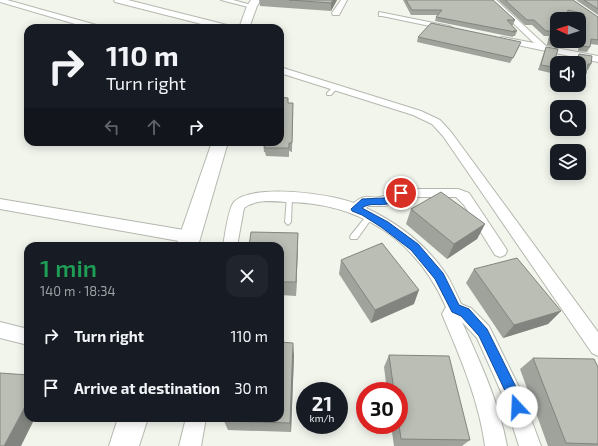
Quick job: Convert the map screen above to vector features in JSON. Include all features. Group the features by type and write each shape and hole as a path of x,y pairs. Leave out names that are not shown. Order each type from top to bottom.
{"main road":[{"path":"246,24 254,3"},
{"path":"189,241 219,146"},
{"path":"124,446 132,422"}],"street":[{"path":"0,0 83,24"},
{"path":"118,0 212,24"},
{"path":"224,0 254,3"},
{"path":"336,13 344,0"},
{"path":"492,0 543,47"},
{"path":"382,14 459,30"},
{"path":"497,38 598,59"},
{"path":"284,72 332,91 417,113 436,122 447,134 598,347"},
{"path":"363,212 365,201 386,201 396,194 458,193 464,196 469,202 500,251"},
{"path":"231,242 238,206 250,198 259,197 331,201 363,212 415,247 439,276 456,309 465,313 483,332 512,394 530,446"},
{"path":"0,204 189,241"},
{"path":"456,309 450,314 474,369 492,420 496,446"},
{"path":"0,330 24,336"},
{"path":"190,446 195,422"}],"lane":[{"path":"288,222 289,198"},
{"path":"354,237 363,212"}],"building":[{"path":"289,0 333,0 331,3"},
{"path":"406,0 493,0 515,20 507,20 517,31 513,31 515,32 436,17 442,10 412,10"},
{"path":"505,0 573,0 598,17 598,40 591,39 590,47 586,47 586,12 568,10 568,12 550,12 550,31 546,31 534,20 527,20"},
{"path":"584,0 598,0 598,9"},
{"path":"431,23 521,42 513,58 418,37"},
{"path":"546,47 558,49 556,56 550,56 550,66 541,65"},
{"path":"579,54 592,56 591,64 588,64 586,74 586,56 579,56"},
{"path":"284,98 288,98 288,103 293,103 292,143 289,143 289,148 265,148 265,146 284,146"},
{"path":"441,192 485,224 454,244 411,209"},
{"path":"251,232 298,233 296,282 284,282 284,242 250,242"},
{"path":"382,243 419,290 375,310 341,260"},
{"path":"517,258 561,311 514,325 474,269"},
{"path":"284,342 293,343 290,423 257,422 284,422"},
{"path":"389,355 449,356 470,440 401,439 400,434 408,434 408,382 393,382"},
{"path":"533,358 594,359 598,367 598,444 566,443"},
{"path":"0,373 24,375 24,408 4,446 0,446"}],"route":[{"path":"401,193 396,194 386,201 365,201 356,209 384,224 415,247 439,276 456,309 465,313 483,332 517,407"}]}
